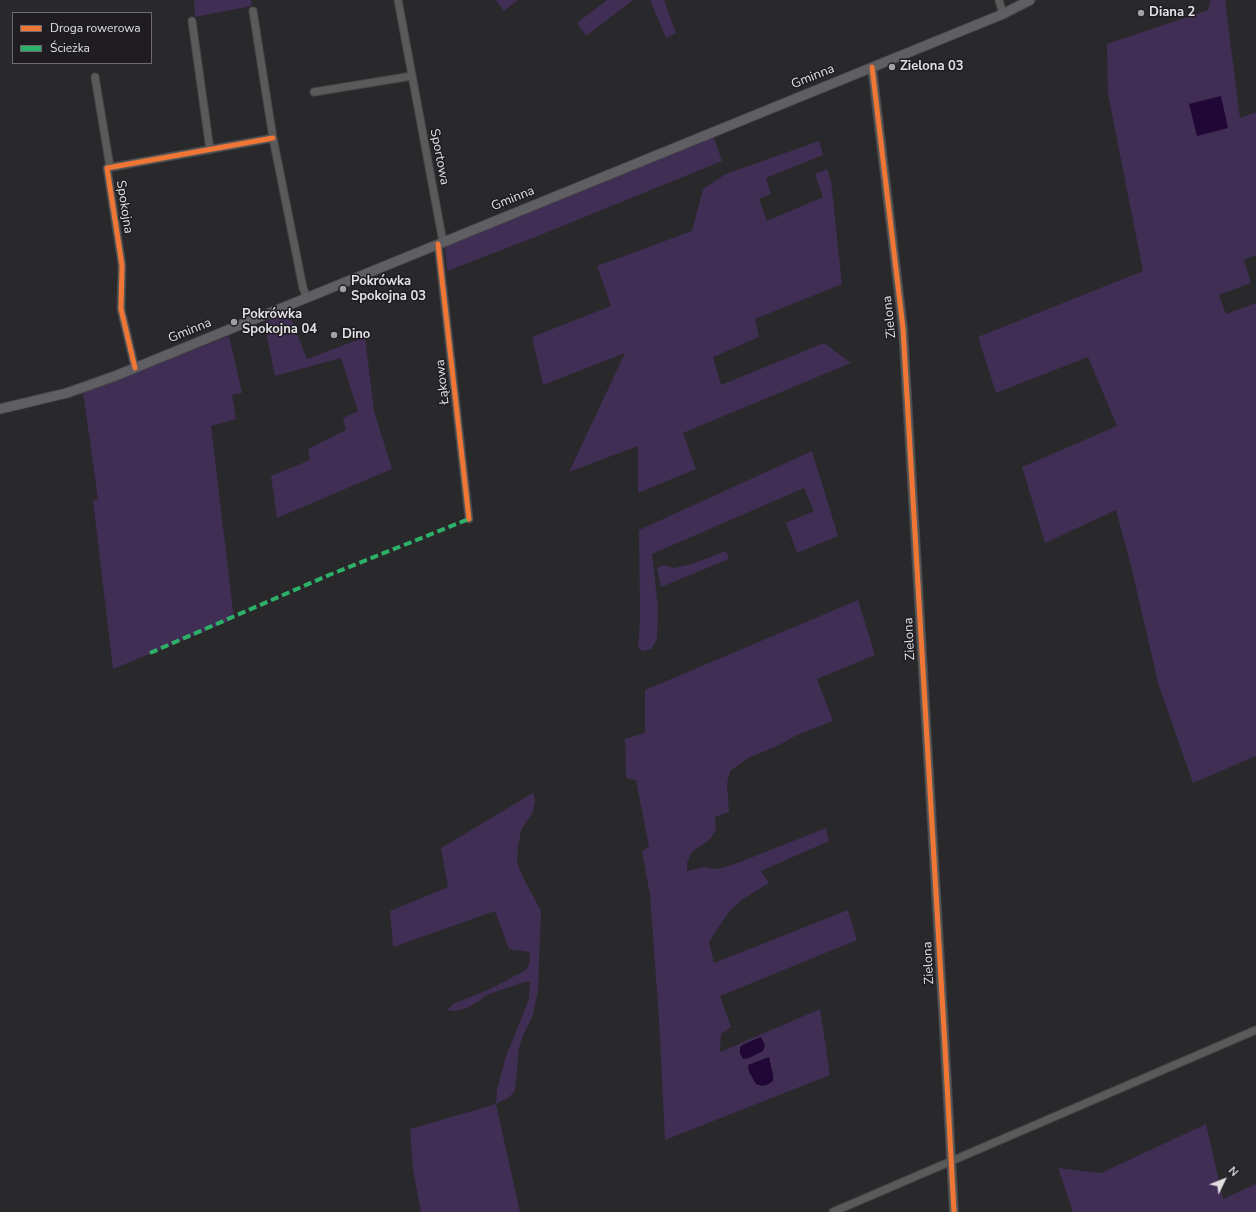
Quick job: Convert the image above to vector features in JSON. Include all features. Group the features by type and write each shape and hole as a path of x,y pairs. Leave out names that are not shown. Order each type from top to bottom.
{"main road":[{"name":"Gminna","path":"0,409 67,393 135,368 1003,14 1030,0"}],"street":[{"name":"Sportowa","path":"398,0 440,243"},
{"path":"999,0 1003,14"},
{"path":"253,11 273,138 303,288 307,297"},
{"path":"192,21 210,150"},
{"name":"Zielona","path":"872,67 903,328 954,1212"},
{"path":"314,92 412,76"},
{"path":"95,77 110,167"},
{"name":"Spokojna","path":"135,368 121,309 122,265 107,168 273,138"},
{"name":"Łąkowa","path":"440,243 469,518"},
{"path":"833,1212 1256,1030"}],"shaded area":[{"path":"194,0 251,0 252,6 195,17"},
{"path":"496,0 518,0 504,11"},
{"path":"607,0 633,0 586,36 577,23"},
{"path":"650,0 664,0 676,33 666,38"},
{"path":"1210,0 1225,0 1240,118 1256,112 1256,255 1244,260 1251,283 1219,295 1226,314 1256,303 1256,756 1193,783 1158,683 1132,570 1116,510 1045,543 1022,467 1117,426 1088,357 996,393 978,337 1143,271 1108,94 1107,44 1208,10"},
{"path":"1221,96 1228,128 1197,136 1189,104"},
{"path":"713,135 722,161 538,236 447,271 445,246"},
{"path":"819,141 823,155 766,178 771,194 759,199 767,221 823,197 815,174 827,169 831,181 842,284 755,319 759,337 713,357 721,385 824,343 851,363 683,433 696,469 638,493 638,446 569,472 625,353 543,385 532,337 611,306 597,266 692,231 703,189 726,174"},
{"path":"288,311 307,359 365,337 374,411 392,469 277,518 271,476 310,460 308,449 346,430 343,418 358,411 341,358 275,376 264,322"},
{"path":"229,336 242,393 232,395 236,419 211,426 234,619 113,669 93,501 98,499 83,392"},
{"path":"812,451 838,536 797,553 786,523 814,511 804,488 652,554 658,607 657,639 651,649 644,651 638,648 640,621 639,530"},
{"path":"726,551 729,559 661,587 657,568 664,565 674,568 692,564"},
{"path":"858,600 875,655 817,679 833,721 799,734 777,746 748,758 730,771 727,784 729,812 715,817 716,831 709,840 692,852 687,863 687,871 704,867 717,869 735,864 826,828 829,841 761,871 769,883 740,901 728,913 709,942 714,963 848,910 857,940 720,996 731,1027 721,1034 720,1052 820,1009 830,1075 665,1140 659,1020 650,895 642,851 649,847 636,780 626,778 625,739 645,733 645,690"},
{"path":"533,793 535,800 533,812 521,830 517,863 541,911 538,990 533,1015 519,1048 515,1091 507,1099 496,1104 497,1090 506,1056 529,999 530,982 525,982 485,996 467,1008 455,1011 447,1010 453,1004 492,988 526,970 530,962 529,952 509,949 495,911 393,947 390,911 448,887 441,848"},
{"path":"761,1037 765,1046 763,1051 749,1058 743,1059 740,1053 740,1047"},
{"path":"769,1057 773,1081 762,1086 756,1084 749,1072 748,1065"},
{"path":"496,1104 520,1212 421,1212 413,1170 410,1129"},
{"path":"1206,1124 1223,1199 1256,1184 1256,1212 1073,1212 1058,1168 1101,1173"}],"marked path":[{"path":"150,653 329,575 469,519"}],"cycle path":[{"path":"872,67 903,328 954,1212"},
{"path":"135,368 121,309 122,265 107,168 273,138"},
{"path":"438,244 469,519"}],"place":[{"name":"Diana 2","path":"1141,13"},
{"name":"Zielona 03","path":"892,67"},
{"name":"Pokrówka Spokojna 03","path":"343,289"},
{"name":"Pokrówka Spokojna 04","path":"234,322"},
{"name":"Dino","path":"334,335"}]}
